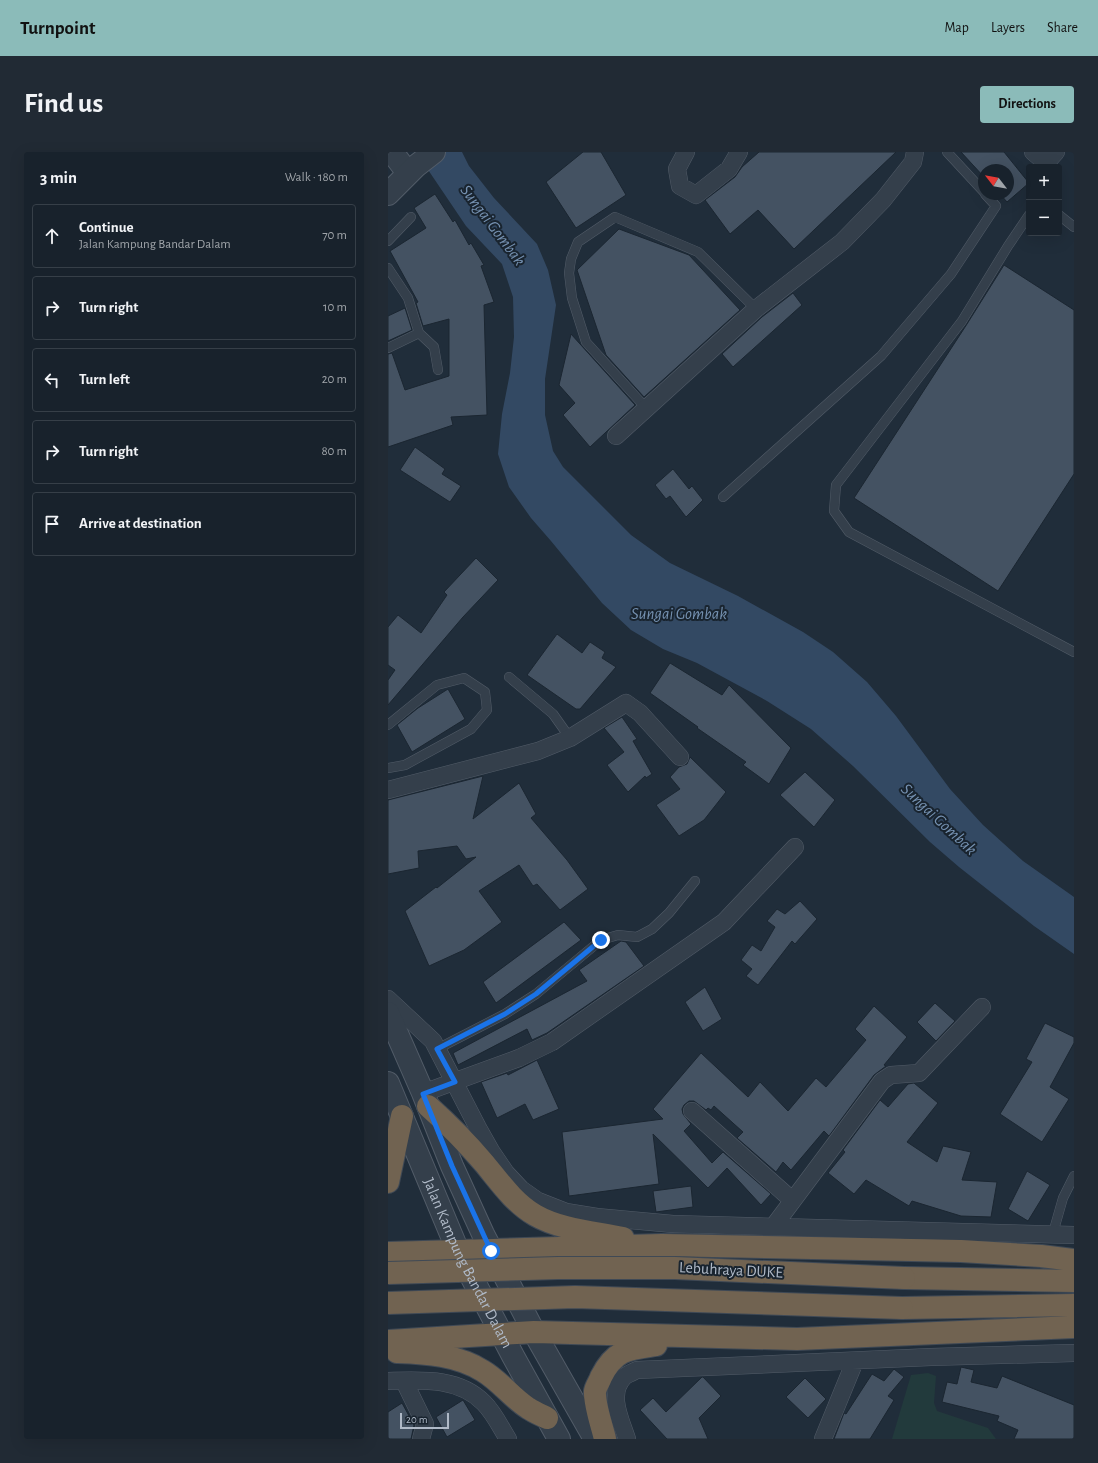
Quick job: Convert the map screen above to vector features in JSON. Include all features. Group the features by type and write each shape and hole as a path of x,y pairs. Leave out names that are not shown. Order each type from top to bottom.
{"highway":[{"path":"426,1100 517,1201 534,1215 548,1222 572,1228 662,1245"},
{"path":"388,1182 402,1116"},
{"path":"388,1253 662,1245 961,1251 1041,1256 1074,1260"},
{"name":"Lebuhraya DUKE","path":"388,1273 558,1268 675,1268 904,1278 1074,1281"},
{"name":"Lebuhraya DUKE","path":"388,1303 575,1298 902,1308 1074,1306"},
{"path":"388,1341 534,1332 797,1339 1074,1327"},
{"path":"606,1439 598,1413 595,1390 614,1357 628,1349 662,1344 688,1336"},
{"path":"388,1352 418,1353 464,1361 484,1371 528,1408 547,1418"}],"street":[{"path":"392,152 412,170"},
{"path":"388,194 412,170 434,152"},
{"path":"686,152 677,169 680,186 696,195 730,170 739,152"},
{"path":"616,436 756,309 842,242 883,200 913,162 915,152"},
{"path":"1033,152 1051,157"},
{"path":"388,790 538,751 570,738 626,703 640,713 680,757"},
{"path":"426,1100 455,1082 519,1058 558,1038 724,922 795,846"},
{"path":"388,999 433,1041 478,1128 506,1173 521,1189 538,1201 566,1212 596,1217 673,1224 1053,1233 1074,1235"},
{"path":"772,1227 882,1081 891,1075 919,1074 982,1006"},
{"name":"Jalan Kampung Bandar Dalam","path":"390,1020 426,1100 452,1166 491,1251 534,1332 594,1439"},
{"name":"Jalan Kampung Bandar Dalam","path":"388,1083 458,1252 559,1439"},
{"path":"692,1111 792,1200"},
{"path":"627,1439 615,1403 616,1393 618,1384 625,1376 638,1370 931,1357 1074,1353"},
{"path":"823,1439 855,1361"},
{"path":"396,1381 425,1424 421,1439"},
{"path":"396,1381 434,1381 452,1384 470,1392 484,1404 508,1439"}],"lane":[{"path":"947,152 978,185"},
{"path":"723,497 881,356 951,274 996,206 991,200"},
{"path":"388,241 412,217"},
{"path":"646,408 586,342 572,298 569,273 578,242 615,217 698,252 756,309"},
{"path":"1062,217 1074,227"},
{"path":"1026,219 962,321 836,485 834,510 850,532 1074,652"},
{"path":"388,268 408,298 419,333 434,347 438,370"},
{"path":"388,348 419,333"},
{"path":"509,677 553,714 570,738"},
{"path":"388,725 437,686 464,678 485,692 487,710 471,729 404,765 388,768"},
{"path":"437,1049 505,1014 536,994 601,940 618,935 637,937 652,929 669,913 695,881"},
{"path":"1053,1233 1063,1198 1074,1176"}],"green space":[{"path":"928,1373 936,1376 934,1403 937,1411 988,1428 996,1439 892,1439 911,1375"}],"water":[{"name":"Sungai Gombak","path":"416,152 462,152 469,166 494,198 537,244 548,270 556,305 545,379 545,415 553,451 563,467 631,535 670,563 738,596 803,632 833,652 867,682 896,716 950,789 983,825 1023,861 1074,897 1074,954 1034,926 959,867 930,842 853,766 811,729 767,701 697,663 663,649 631,630 602,603 531,518 509,487 498,454 502,414 510,373 514,337 513,297 502,264 466,226"}],"building":[{"path":"583,152 601,152 626,195 576,228 546,182"},
{"path":"759,152 896,152 794,249 758,210 730,234 705,200 735,177 742,167"},
{"path":"961,152 1004,152 1014,164 978,164 978,170"},
{"path":"1014,164 1026,179 1026,186 1014,196"},
{"path":"435,194 453,222 455,220 469,245 471,243 484,265 481,266 494,302 484,305 487,415 451,417 453,425 388,447 388,354 392,353 405,390 449,376 449,319 423,326 416,303 418,302 390,251 426,228 414,208"},
{"path":"619,229 689,255 740,310 644,397 606,355 577,270"},
{"path":"1004,265 1074,310 1074,474 998,591 854,498"},
{"path":"793,293 802,305 733,367 722,354 762,317"},
{"path":"405,308 412,330 388,341 388,316"},
{"path":"571,334 635,405 590,447 563,415 575,403 559,385"},
{"path":"415,447 445,469 442,474 461,486 450,502 400,470"},
{"path":"673,469 689,489 692,486 703,500 686,517 670,496 666,499 655,485"},
{"path":"476,558 498,580 463,617 388,705 388,680 395,670 388,665 388,627 398,615 421,633 447,595 444,592"},
{"path":"557,634 582,653 590,642 605,652 602,658 616,667 580,709 576,709 527,675"},
{"path":"670,663 722,695 729,685 791,748 769,784 743,765 746,762 650,693"},
{"path":"448,689 465,719 412,752 397,725 418,708"},
{"path":"622,717 637,739 633,741 652,774 646,778 645,776 628,792 607,765 624,752 604,728"},
{"path":"690,757 726,792 704,820 679,836 656,805 680,789 670,777 679,767 687,764"},
{"path":"805,772 835,800 814,827 780,795"},
{"path":"483,776 473,819 519,783 536,814 531,818 567,860 588,889 560,910 537,884 533,886 519,865 479,891 502,922 464,950 429,966 405,911 476,857 466,859 457,846 418,851 419,868 388,874 388,800"},
{"path":"800,901 817,919 795,944 792,941 758,985 746,976 752,969 741,960 752,945 761,951 775,927 767,921 777,909 785,914"},
{"path":"564,922 581,940 496,1003 483,982"},
{"path":"621,941 626,942 644,966 547,1033 532,1040 527,1029 458,1065 453,1053 587,981 579,970"},
{"path":"705,987 722,1019 703,1031 685,1002"},
{"path":"935,1003 955,1021 936,1041 917,1022"},
{"path":"874,1006 907,1037 884,1065 886,1066 874,1075 829,1136 824,1131 791,1170 783,1162 776,1172 737,1138 743,1132 714,1106 711,1110 708,1108 706,1110 694,1101 689,1101 684,1105 682,1109 683,1114 691,1124 684,1131 712,1163 723,1152 771,1194 761,1205 727,1168 708,1188 653,1134 659,1184 569,1196 562,1132 663,1119 653,1109 701,1053 748,1097 760,1082 788,1111 816,1078 826,1087 866,1040 855,1029"},
{"path":"1045,1023 1074,1037 1074,1043 1050,1087 1069,1099 1042,1142 1000,1114 1032,1062 1026,1059"},
{"path":"537,1060 559,1109 533,1120 525,1104 497,1118 481,1082 507,1073 508,1075"},
{"path":"914,1083 938,1103 907,1142 937,1162 943,1146 971,1152 962,1180 997,1182 991,1217 961,1216 912,1201 909,1206 866,1180 854,1194 828,1173 845,1152 843,1150 880,1100 888,1107 908,1084"},
{"path":"1027,1171 1050,1185 1028,1221 1008,1209"},
{"path":"691,1186 693,1207 656,1212 653,1191"},
{"path":"961,1367 974,1370 971,1382 997,1388 1002,1376 1074,1405 1074,1439 1014,1439 1018,1430 997,1421 999,1416 942,1402 947,1382 957,1384"},
{"path":"894,1369 904,1377 888,1396 894,1400 870,1439 834,1439 844,1413 846,1414 872,1374 884,1381"},
{"path":"702,1377 721,1396 699,1418 708,1439 667,1439 640,1410 653,1398 666,1412"},
{"path":"805,1378 826,1399 808,1418 786,1397"},
{"path":"463,1400 475,1420 447,1437 436,1417"},
{"path":"402,1403 414,1425 411,1439 388,1439 388,1412"}],"route":[{"path":"491,1251 452,1166 423,1094 455,1082 437,1049 505,1014 536,994 601,940"}]}
